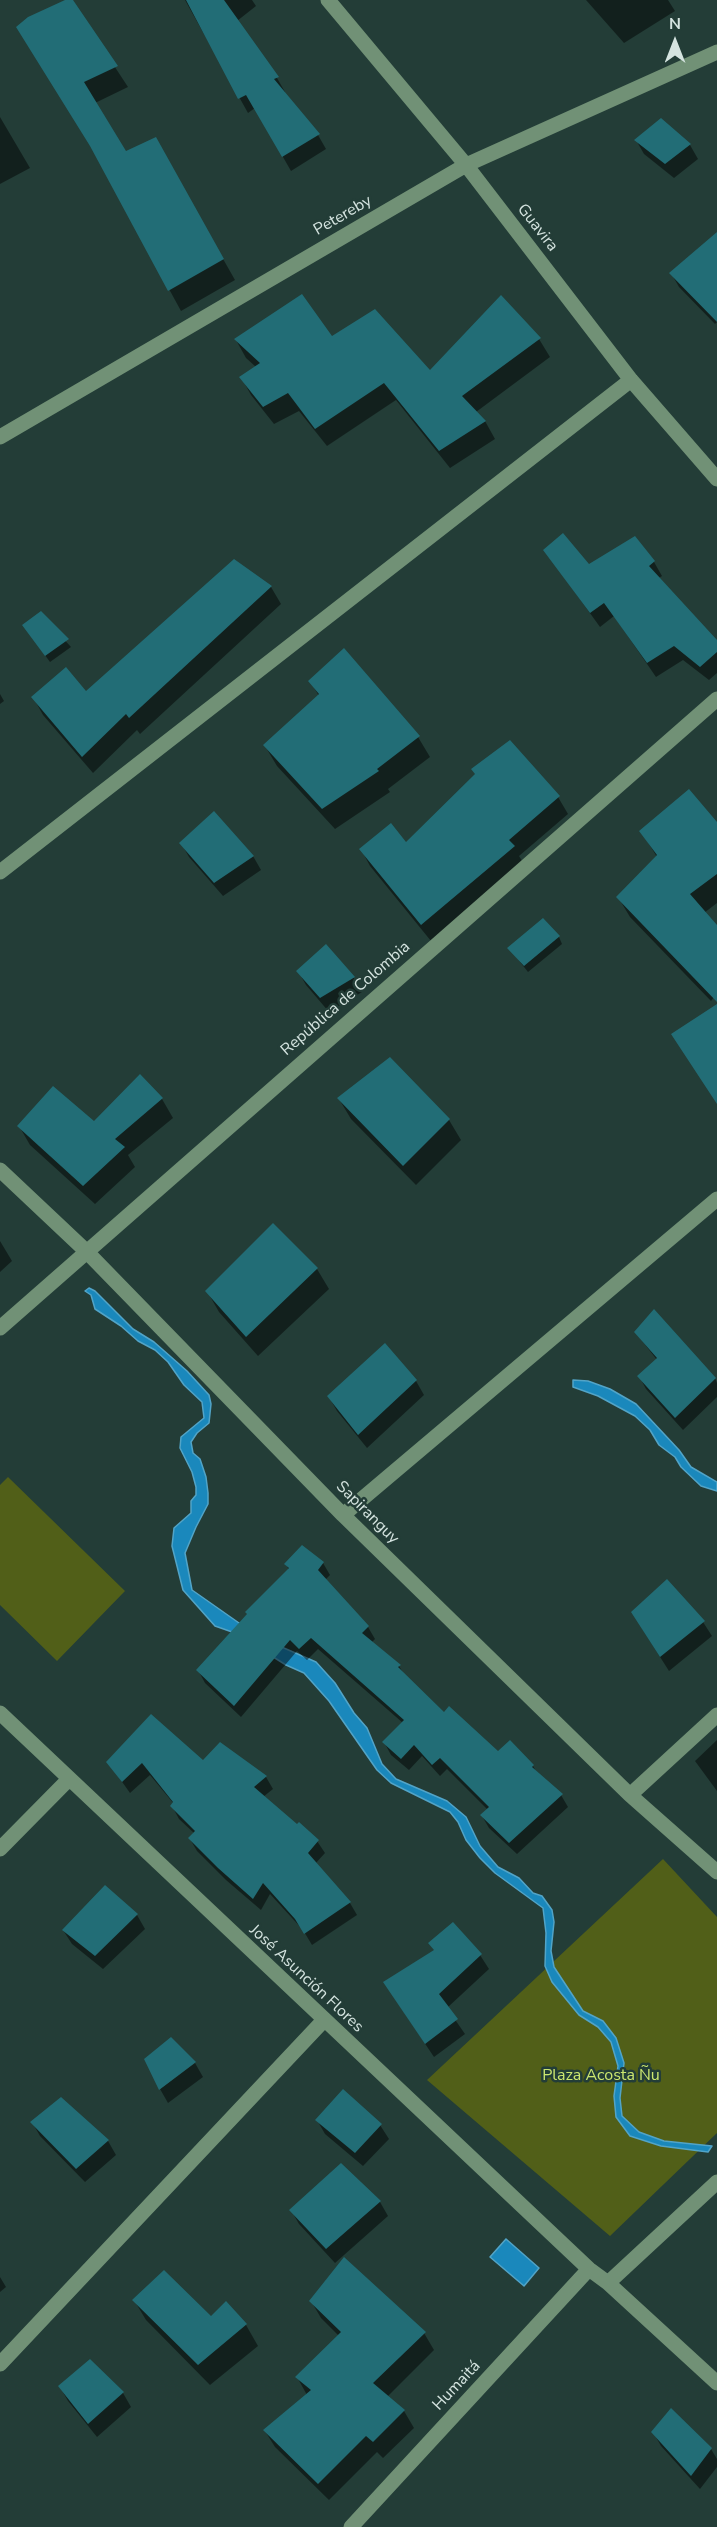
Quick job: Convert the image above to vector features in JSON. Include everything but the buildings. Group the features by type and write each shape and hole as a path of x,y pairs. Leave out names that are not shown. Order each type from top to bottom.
{"street":[{"name":"Guavira","path":"328,0 466,165 631,380 717,479"},
{"name":"Petereby","path":"0,437 466,165 717,52"},
{"path":"0,872 631,380"},
{"name":"República de Colombia","path":"0,1329 86,1251 717,699"},
{"name":"Sapiranguy","path":"0,1170 86,1251 343,1515 630,1795 717,1872"},
{"path":"343,1515 717,1200"},
{"name":"José Asunción Flores","path":"0,1713 589,2269 608,2283 717,2383"},
{"path":"630,1795 717,1715"},
{"path":"0,1849 69,1779"},
{"path":"0,2364 324,2020"},
{"path":"608,2283 717,2182"},
{"name":"Humaitá","path":"354,2526 589,2269"}],"green space":[{"path":"8,1477 125,1591 57,1661 0,1605 0,1485"},
{"name":"Plaza Acosta Ñu","path":"663,1859 717,1917 717,2133 610,2236 427,2080"}],"water":[{"path":"89,1288 95,1291 133,1329 154,1342 187,1371 209,1395 211,1404 209,1423 197,1433 191,1442 193,1453 200,1459 206,1477 208,1493 208,1504 185,1553 192,1590 239,1623 253,1629 261,1638 316,1662 335,1683 354,1713 367,1728 382,1764 396,1779 447,1801 466,1817 480,1846 498,1867 519,1878 533,1893 542,1896 552,1910 554,1922 551,1951 554,1967 583,2011 603,2021 616,2038 624,2063 620,2098 622,2116 639,2132 664,2141 712,2146 708,2152 661,2146 630,2136 616,2117 614,2096 618,2066 611,2042 598,2027 579,2015 552,1982 545,1966 546,1933 543,1908 495,1873 480,1858 466,1840 458,1822 450,1812 391,1783 377,1770 329,1701 304,1673 286,1665 235,1633 215,1626 183,1590 172,1546 174,1528 191,1513 191,1501 196,1495 196,1487 192,1472 180,1448 181,1437 204,1418 202,1402 184,1385 168,1362 155,1350 138,1341 121,1326 95,1309 91,1295 85,1291"},
{"path":"573,1380 588,1381 610,1389 636,1404 679,1450 691,1467 717,1482 717,1491 701,1486 681,1467 675,1457 659,1445 650,1430 635,1416 598,1396 573,1387"},
{"path":"506,2239 539,2268 524,2286 490,2257"}]}
